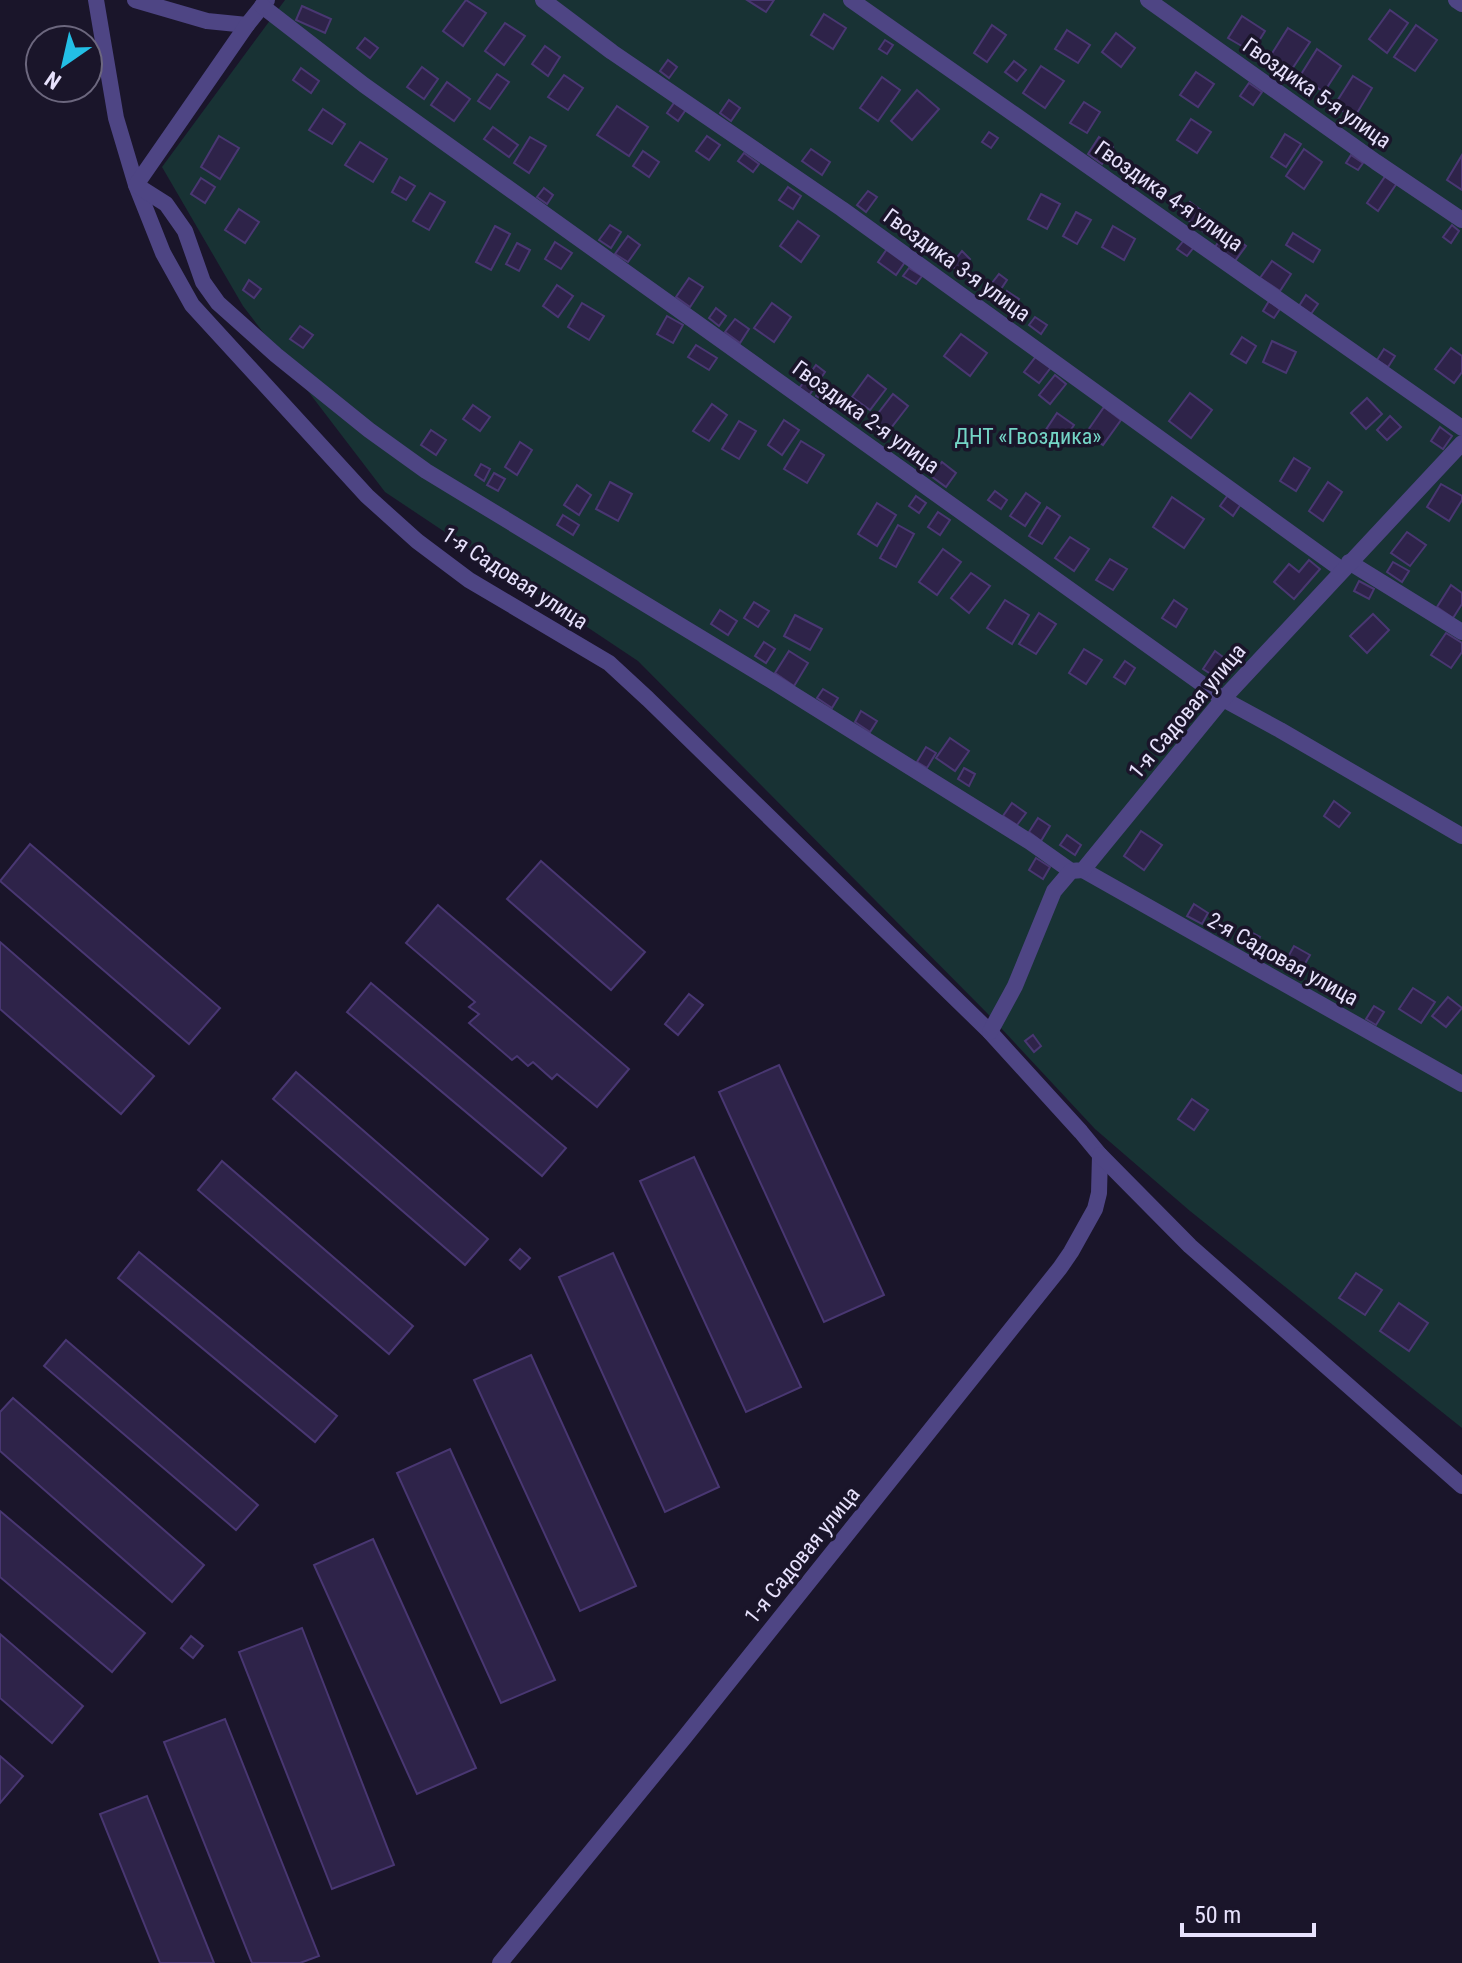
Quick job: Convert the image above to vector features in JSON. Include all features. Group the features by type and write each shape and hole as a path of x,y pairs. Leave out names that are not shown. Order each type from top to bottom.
{"street":[{"name":"1-я Садовая улица","path":"96,0 116,118 136,185 163,253 192,305 367,496 417,541 469,580 609,663 990,1032 1100,1155 1190,1246 1462,1486"},
{"path":"135,0 207,21 247,25"},
{"name":"Гвоздика 3-я улица","path":"543,0 612,52 842,209 1346,566 1462,632"},
{"name":"Гвоздика 4-я улица","path":"851,0 1462,428"},
{"name":"Гвоздика 5-я улица","path":"1148,0 1462,220"},
{"path":"1456,0 1462,4"},
{"path":"136,185 265,3"},
{"name":"Гвоздика 2-я улица","path":"265,3 377,94 1223,699 1462,836"},
{"name":"2-я Садовая улица","path":"136,185 166,204 185,231 203,282 218,303 276,355 369,430 426,471 1077,871 1462,1084"},
{"name":"1-я Садовая улица","path":"990,1032 1015,986 1054,891 1077,871 1223,699 1462,443"},
{"name":"1-я Садовая улица","path":"500,1963 1060,1268 1095,1209 1099,1193 1100,1155"}],"green space":[{"name":"ДНТ «Гвоздика»","path":"285,0 1462,0 1462,1428 1190,1211 1095,1129 986,1012 638,661 385,492 243,306 162,167"}],"building":[{"path":"466,0 486,13 463,46 443,31"},
{"path":"747,0 774,0 766,12"},
{"path":"302,6 331,19 325,33 296,20"},
{"path":"1390,10 1408,23 1387,53 1369,39"},
{"path":"824,14 846,28 833,49 811,35"},
{"path":"1242,16 1265,31 1252,52 1228,38"},
{"path":"505,23 525,36 504,65 485,51"},
{"path":"992,25 1006,35 987,62 974,53"},
{"path":"1416,25 1437,40 1415,71 1394,57"},
{"path":"1288,28 1310,42 1292,69 1271,55"},
{"path":"1067,30 1090,45 1078,63 1055,49"},
{"path":"1116,33 1135,48 1121,67 1102,52"},
{"path":"365,38 378,48 370,58 357,48"},
{"path":"885,40 893,45 887,54 879,49"},
{"path":"545,46 560,57 548,76 532,64"},
{"path":"1317,49 1341,66 1324,92 1300,76"},
{"path":"668,60 677,67 669,78 660,71"},
{"path":"1014,61 1026,70 1017,81 1005,72"},
{"path":"1041,66 1064,81 1045,108 1023,93"},
{"path":"422,67 438,79 424,99 407,87"},
{"path":"301,68 319,81 311,93 293,80"},
{"path":"1196,72 1214,84 1198,107 1180,95"},
{"path":"497,74 509,82 490,109 478,101"},
{"path":"564,75 583,88 568,110 548,97"},
{"path":"1353,76 1372,88 1354,118 1334,106"},
{"path":"882,77 900,90 878,121 860,108"},
{"path":"447,82 470,99 454,121 431,105"},
{"path":"1249,83 1262,92 1253,105 1240,96"},
{"path":"917,90 939,109 912,140 891,121"},
{"path":"676,100 687,108 678,121 667,113"},
{"path":"729,100 740,108 731,121 720,113"},
{"path":"1084,102 1100,112 1087,133 1070,123"},
{"path":"617,106 648,127 629,156 597,135"},
{"path":"323,109 345,124 332,144 309,130"},
{"path":"1191,119 1211,132 1197,153 1177,140"},
{"path":"493,127 518,145 509,157 484,139"},
{"path":"989,132 998,138 991,148 982,142"},
{"path":"1285,134 1301,144 1286,167 1271,157"},
{"path":"219,136 239,148 220,179 201,167"},
{"path":"707,136 720,145 709,160 696,151"},
{"path":"530,137 546,146 529,173 514,163"},
{"path":"1099,137 1113,147 1102,164 1088,154"},
{"path":"360,142 387,159 373,182 345,165"},
{"path":"811,149 830,162 822,175 802,161"},
{"path":"1304,149 1322,162 1304,189 1286,176"},
{"path":"643,151 659,162 649,177 633,166"},
{"path":"744,153 759,164 753,172 738,161"},
{"path":"1351,155 1363,163 1358,170 1346,163"},
{"path":"1462,155 1462,190 1447,180"},
{"path":"1140,175 1151,183 1145,190 1134,182"},
{"path":"1386,175 1397,183 1378,211 1367,203"},
{"path":"400,177 415,186 406,200 392,192"},
{"path":"201,178 215,187 205,203 191,194"},
{"path":"788,187 801,196 793,209 779,200"},
{"path":"544,188 553,195 547,204 537,197"},
{"path":"868,191 877,197 866,212 857,205"},
{"path":"430,193 445,202 429,230 413,221"},
{"path":"1041,194 1060,204 1047,229 1028,219"},
{"path":"1190,202 1213,219 1204,232 1181,215"},
{"path":"239,209 259,222 245,243 225,230"},
{"path":"1076,212 1091,220 1077,244 1063,236"},
{"path":"798,221 819,236 801,262 780,246"},
{"path":"610,225 621,232 611,248 599,240"},
{"path":"1452,225 1459,231 1451,243 1443,237"},
{"path":"495,226 510,234 491,270 476,262"},
{"path":"1113,226 1135,239 1124,260 1102,247"},
{"path":"1226,231 1246,246 1235,261 1215,247"},
{"path":"1293,233 1320,250 1313,262 1286,245"},
{"path":"628,236 640,245 628,262 615,254"},
{"path":"1184,240 1194,247 1187,256 1177,249"},
{"path":"555,242 572,253 561,269 545,259"},
{"path":"517,243 530,250 519,271 506,264"},
{"path":"887,249 905,262 896,275 878,262"},
{"path":"962,251 970,259 959,272 951,265"},
{"path":"1272,261 1291,274 1280,291 1260,278"},
{"path":"909,268 922,276 916,284 903,276"},
{"path":"999,274 1007,280 1001,289 992,283"},
{"path":"689,278 703,287 690,307 676,297"},
{"path":"249,280 261,289 254,298 243,290"},
{"path":"557,285 573,296 558,317 543,306"},
{"path":"1007,291 1019,299 1012,310 1000,302"},
{"path":"1306,295 1318,304 1311,314 1299,306"},
{"path":"1269,301 1280,309 1274,318 1263,311"},
{"path":"582,303 604,316 589,340 568,327"},
{"path":"772,303 791,317 774,342 754,328"},
{"path":"716,308 726,316 719,326 709,318"},
{"path":"667,316 683,325 673,343 657,334"},
{"path":"1035,317 1047,325 1041,334 1029,325"},
{"path":"735,319 749,329 740,343 725,332"},
{"path":"300,326 313,335 303,348 290,339"},
{"path":"961,334 987,353 970,376 944,356"},
{"path":"1242,337 1256,346 1246,363 1231,354"},
{"path":"1272,341 1296,352 1286,373 1263,362"},
{"path":"696,345 717,358 709,370 688,357"},
{"path":"1451,348 1462,356 1462,372 1454,383 1435,369"},
{"path":"1384,349 1395,356 1388,367 1377,360"},
{"path":"1037,355 1052,366 1039,383 1024,372"},
{"path":"816,365 825,372 808,397 798,390"},
{"path":"868,375 886,389 870,410 852,397"},
{"path":"1055,375 1066,384 1050,404 1039,395"},
{"path":"822,386 834,393 827,403 816,396"},
{"path":"1190,393 1212,410 1191,438 1169,421"},
{"path":"893,394 908,406 884,437 869,425"},
{"path":"1367,398 1382,414 1366,429 1351,413"},
{"path":"712,404 727,415 709,441 693,431"},
{"path":"473,405 490,417 480,431 463,419"},
{"path":"1104,407 1121,420 1103,445 1086,433"},
{"path":"1057,413 1074,425 1060,446 1043,434"},
{"path":"1390,416 1401,427 1387,440 1377,430"},
{"path":"784,420 799,430 782,455 768,445"},
{"path":"739,421 756,431 739,459 722,449"},
{"path":"1440,427 1452,436 1443,449 1431,441"},
{"path":"431,430 446,440 436,455 421,445"},
{"path":"801,441 824,455 807,483 784,469"},
{"path":"520,442 532,450 517,475 505,467"},
{"path":"1294,458 1310,468 1296,491 1280,481"},
{"path":"942,462 956,473 946,487 931,476"},
{"path":"481,464 490,469 484,481 475,475"},
{"path":"494,473 505,479 498,491 487,485"},
{"path":"610,482 632,494 618,521 596,509"},
{"path":"1328,482 1342,492 1323,521 1309,511"},
{"path":"1441,484 1462,496 1449,521 1427,507"},
{"path":"577,485 591,495 579,515 564,505"},
{"path":"995,491 1007,500 1001,509 988,500"},
{"path":"1026,493 1040,503 1025,526 1010,516"},
{"path":"1228,495 1241,504 1233,516 1220,506"},
{"path":"916,496 926,503 919,513 909,506"},
{"path":"1172,497 1204,519 1184,548 1153,527"},
{"path":"877,503 896,515 877,546 858,534"},
{"path":"1047,507 1060,516 1042,544 1029,536"},
{"path":"938,512 950,520 940,535 928,527"},
{"path":"563,515 579,525 573,535 557,525"},
{"path":"898,525 914,534 896,567 880,558"},
{"path":"1407,532 1426,545 1410,566 1391,553"},
{"path":"1070,537 1089,549 1074,571 1055,558"},
{"path":"943,549 961,562 937,595 919,582"},
{"path":"1110,559 1127,569 1113,590 1096,580"},
{"path":"1309,560 1320,569 1294,599 1274,582 1289,564 1299,572"},
{"path":"1393,562 1409,571 1402,582 1387,572"},
{"path":"971,573 990,586 969,613 951,598"},
{"path":"1359,581 1374,589 1369,599 1354,591"},
{"path":"1451,585 1462,593 1462,604 1453,618 1437,607"},
{"path":"1005,600 1029,615 1012,644 987,628"},
{"path":"1174,600 1187,609 1176,627 1162,618"},
{"path":"754,602 769,611 758,627 744,618"},
{"path":"720,610 737,621 728,635 711,624"},
{"path":"1039,613 1056,624 1036,654 1019,644"},
{"path":"1373,614 1389,630 1367,653 1350,636"},
{"path":"795,615 822,629 810,650 784,636"},
{"path":"1446,633 1462,643 1462,652 1451,668 1431,655"},
{"path":"764,642 775,649 766,663 755,656"},
{"path":"1084,649 1102,660 1086,684 1069,673"},
{"path":"789,651 808,663 794,686 775,673"},
{"path":"1215,651 1231,663 1220,680 1203,669"},
{"path":"1125,661 1135,668 1125,684 1114,677"},
{"path":"823,689 838,698 832,708 817,698"},
{"path":"861,711 877,721 870,732 855,722"},
{"path":"950,738 969,751 955,771 936,758"},
{"path":"926,747 936,753 927,768 917,762"},
{"path":"964,768 975,774 969,786 958,779"},
{"path":"1334,801 1350,813 1339,827 1324,816"},
{"path":"1012,803 1026,813 1017,825 1003,816"},
{"path":"1038,818 1050,826 1041,841 1029,832"},
{"path":"1141,831 1162,845 1144,870 1124,856"},
{"path":"1067,835 1081,845 1075,855 1060,845"},
{"path":"30,844 220,1008 189,1044 0,881"},
{"path":"1036,858 1050,867 1043,879 1029,870"},
{"path":"541,861 645,952 611,990 507,899"},
{"path":"1194,904 1208,913 1202,924 1187,916"},
{"path":"438,905 629,1069 597,1107 557,1074 552,1079 533,1062 528,1066 517,1056 512,1060 469,1023 479,1014 469,1007 475,1002 406,943"},
{"path":"1251,932 1260,937 1255,947 1246,941"},
{"path":"0,942 154,1076 121,1114 0,1009"},
{"path":"1294,946 1310,955 1297,977 1282,968"},
{"path":"1272,948 1284,955 1277,966 1265,960"},
{"path":"371,983 566,1148 542,1176 347,1012"},
{"path":"1413,988 1435,1002 1421,1023 1399,1009"},
{"path":"689,994 703,1005 678,1035 665,1024"},
{"path":"1448,997 1462,1008 1446,1027 1432,1016"},
{"path":"1374,1006 1384,1012 1376,1025 1366,1019"},
{"path":"1033,1035 1041,1046 1034,1052 1025,1041"},
{"path":"779,1065 884,1295 824,1322 719,1092"},
{"path":"296,1072 488,1239 465,1265 273,1099"},
{"path":"1192,1099 1208,1110 1194,1130 1178,1119"},
{"path":"694,1157 801,1387 746,1412 640,1181"},
{"path":"222,1161 413,1326 389,1354 198,1190"},
{"path":"520,1249 530,1258 520,1269 510,1260"},
{"path":"139,1252 337,1416 315,1442 118,1278"},
{"path":"613,1253 719,1487 665,1512 559,1277"},
{"path":"1356,1273 1382,1290 1365,1315 1339,1298"},
{"path":"1399,1303 1428,1323 1409,1351 1380,1331"},
{"path":"66,1340 258,1505 236,1530 44,1366"},
{"path":"531,1355 636,1586 580,1611 474,1380"},
{"path":"13,1398 204,1565 172,1602 0,1451 0,1412"},
{"path":"450,1449 555,1680 501,1703 397,1473"},
{"path":"0,1511 145,1633 112,1672 0,1577"},
{"path":"373,1539 476,1768 417,1794 314,1565"},
{"path":"302,1628 394,1865 332,1889 239,1652"},
{"path":"0,1634 83,1706 52,1743 0,1698"},
{"path":"191,1636 203,1646 193,1658 181,1648"},
{"path":"225,1719 319,1956 300,1963 252,1963 164,1742"},
{"path":"0,1756 23,1776 0,1803"},
{"path":"147,1796 214,1963 160,1963 100,1814"}]}
